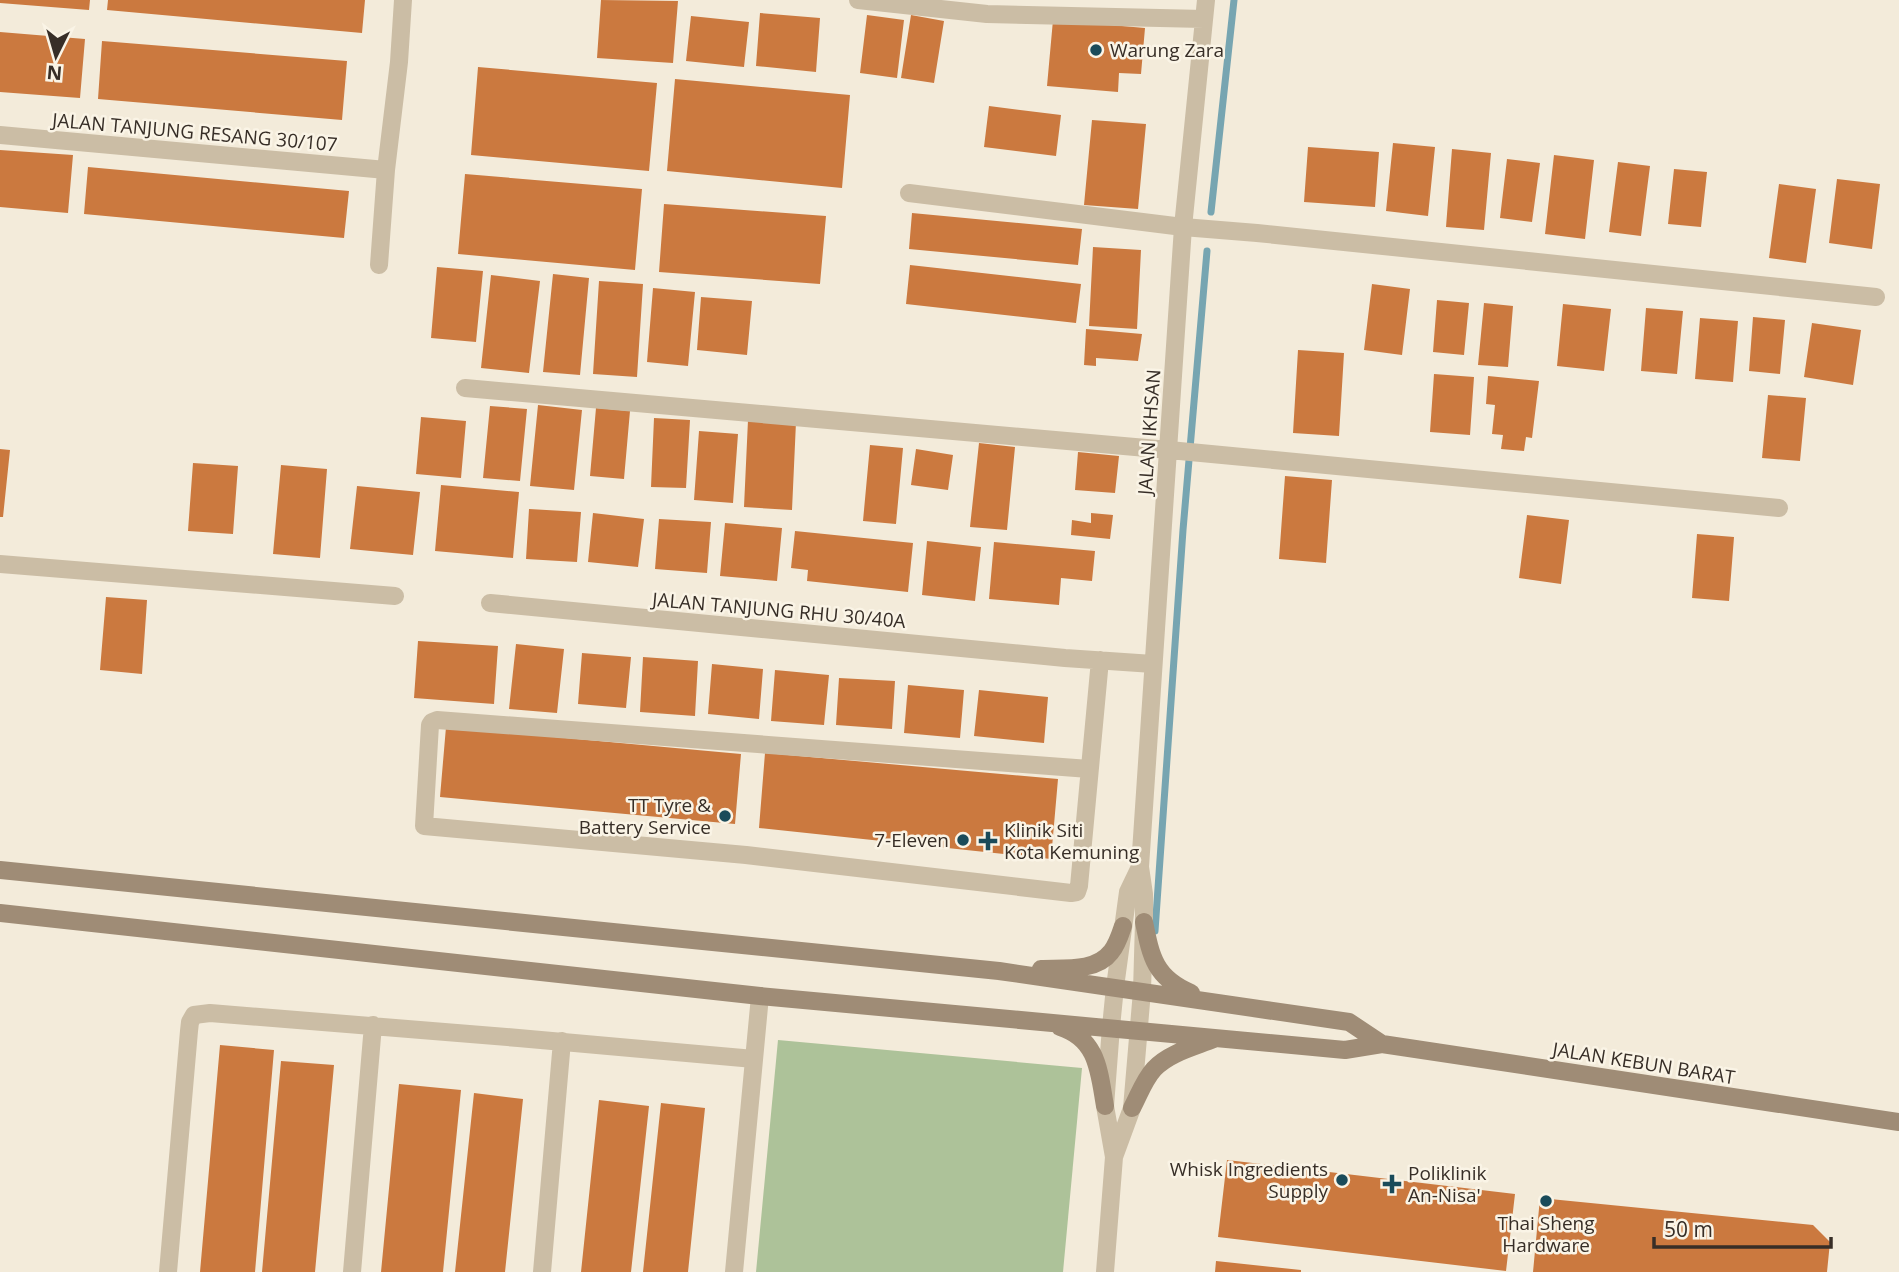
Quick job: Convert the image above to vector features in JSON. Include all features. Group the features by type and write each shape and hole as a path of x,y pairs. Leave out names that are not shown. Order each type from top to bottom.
{"main road":[{"path":"0,870 999,971 1085,967 1101,962 1113,949 1124,926"},
{"path":"0,914 760,996 1037,1020 1072,1031 1088,1044 1100,1079 1105,1106"},
{"path":"1144,922 1151,954 1160,973 1171,984 1189,993 1237,1004"},
{"name":"JALAN KEBUN BARAT","path":"999,971 1349,1022 1382,1044"},
{"name":"JALAN KEBUN BARAT","path":"1037,1020 1345,1050 1382,1044 1899,1122"},
{"path":"1132,1108 1146,1080 1165,1059 1217,1038"}],"street":[{"path":"379,265 403,0"},
{"path":"858,0 987,14 1204,19"},
{"name":"JALAN IKHSAN","path":"1114,1157 1132,1108 1139,1030 1144,922 1140,867 1153,664 1176,451 1183,228 1206,0"},
{"name":"JALAN TANJUNG RESANG 30/107","path":"0,135 386,170"},
{"path":"909,193 1183,228 1257,233 1876,297"},
{"path":"465,387 1779,508"},
{"path":"0,564 395,596"},
{"name":"JALAN TANJUNG RHU 30/40A","path":"490,603 1153,664"},
{"path":"1089,769 437,720 430,725 424,826 746,855 1077,892 1100,660"},
{"name":"JALAN IKHSAN","path":"1114,1157 1105,1106 1111,1027 1128,892 1140,867"},
{"path":"734,1272 760,996"},
{"path":"168,1272 189,1031 194,1015 210,1013 754,1059"},
{"path":"352,1272 373,1026"},
{"path":"542,1272 562,1041"},
{"path":"1105,1272 1114,1157"}],"green space":[{"path":"778,1040 1082,1068 1063,1272 756,1272"}],"building":[{"path":"0,0 90,0 89,10 0,3"},
{"path":"108,0 365,0 362,33 107,10"},
{"path":"601,0 678,1 673,63 597,58"},
{"path":"760,13 820,18 816,72 756,66"},
{"path":"867,15 904,20 897,78 860,73"},
{"path":"911,15 944,21 934,83 901,78"},
{"path":"691,16 749,22 744,67 686,61"},
{"name":"Warung Zara","path":"1053,20 1145,28 1141,74 1119,73 1118,92 1047,86"},
{"path":"0,32 85,39 80,98 0,92"},
{"path":"102,41 347,61 342,120 98,99"},
{"path":"478,67 657,83 649,171 471,155"},
{"path":"675,79 850,95 842,188 667,171"},
{"path":"989,106 1061,115 1056,156 984,147"},
{"path":"1092,120 1146,124 1138,209 1084,205"},
{"path":"1393,143 1435,147 1428,216 1386,211"},
{"path":"1308,147 1379,152 1375,207 1304,202"},
{"path":"1452,149 1491,153 1484,230 1446,227"},
{"path":"0,150 73,155 68,213 0,207"},
{"path":"1554,155 1594,160 1585,239 1545,234"},
{"path":"1507,159 1540,163 1532,222 1500,218"},
{"path":"1618,162 1650,166 1641,236 1609,232"},
{"path":"88,167 349,191 344,238 84,214"},
{"path":"1674,169 1707,172 1701,227 1668,224"},
{"path":"465,174 642,189 635,270 458,254"},
{"path":"1837,179 1880,184 1872,249 1829,243"},
{"path":"1779,184 1816,189 1806,263 1769,258"},
{"path":"664,204 826,216 820,284 659,272"},
{"path":"912,213 1082,229 1078,265 909,249"},
{"path":"1093,247 1141,250 1137,329 1089,326"},
{"path":"910,265 1081,284 1076,323 906,304"},
{"path":"437,267 483,271 476,342 431,338"},
{"path":"553,274 589,278 580,375 543,372"},
{"path":"491,275 540,281 529,373 481,368"},
{"path":"599,281 643,284 637,377 593,374"},
{"path":"1372,284 1410,289 1402,355 1364,350"},
{"path":"653,288 695,292 688,366 647,362"},
{"path":"701,297 752,301 747,355 697,350"},
{"path":"1437,300 1469,303 1464,355 1433,352"},
{"path":"1484,303 1513,306 1508,367 1478,365"},
{"path":"1563,304 1611,309 1604,371 1557,366"},
{"path":"1646,308 1683,311 1677,374 1641,371"},
{"path":"1753,317 1785,320 1780,374 1749,371"},
{"path":"1700,318 1738,321 1733,382 1695,379"},
{"path":"1812,323 1861,330 1853,385 1804,377"},
{"path":"1086,329 1142,334 1138,361 1096,358 1096,366 1084,365"},
{"path":"1298,350 1344,353 1339,436 1293,433"},
{"path":"1434,374 1474,377 1470,435 1430,432"},
{"path":"1488,376 1539,381 1532,438 1526,437 1524,451 1501,449 1503,435 1492,434 1495,405 1486,404"},
{"path":"1768,395 1806,398 1800,461 1762,458"},
{"path":"538,405 582,410 574,490 530,486"},
{"path":"490,406 527,409 520,481 483,478"},
{"path":"596,408 630,411 624,479 590,476"},
{"path":"421,417 466,421 461,478 416,474"},
{"path":"654,418 690,420 686,488 651,487"},
{"path":"748,420 796,422 792,510 744,507"},
{"path":"699,431 738,434 733,503 694,500"},
{"path":"979,443 1015,447 1007,530 970,527"},
{"path":"870,445 903,448 896,524 863,521"},
{"path":"0,449 10,450 3,517 0,517"},
{"path":"916,449 953,455 948,490 911,485"},
{"path":"1078,452 1119,456 1115,493 1075,490"},
{"path":"193,463 238,466 233,534 188,531"},
{"path":"281,465 327,469 320,558 273,554"},
{"path":"1285,476 1332,480 1326,563 1279,559"},
{"path":"441,485 519,492 513,558 435,551"},
{"path":"357,486 420,492 413,555 350,549"},
{"path":"529,509 581,512 577,562 526,559"},
{"path":"593,513 644,519 638,567 588,562"},
{"path":"1091,513 1113,515 1110,539 1071,535 1072,520 1091,523"},
{"path":"1527,515 1569,520 1561,584 1519,578"},
{"path":"659,519 711,522 707,573 655,569"},
{"path":"725,523 782,528 777,581 720,576"},
{"path":"795,531 913,543 908,592 807,581 808,570 791,568"},
{"path":"1697,534 1734,537 1729,601 1692,598"},
{"path":"927,541 981,547 975,601 922,595"},
{"path":"994,542 1095,551 1092,581 1061,578 1059,605 989,599"},
{"path":"106,597 147,600 142,674 100,670"},
{"path":"418,641 498,646 494,704 414,698"},
{"path":"516,644 564,649 557,713 509,709"},
{"path":"582,653 631,657 626,708 578,704"},
{"path":"643,657 698,661 695,716 640,712"},
{"path":"712,664 763,669 759,719 708,714"},
{"path":"775,670 829,675 824,725 771,721"},
{"path":"839,678 895,681 892,729 836,725"},
{"path":"908,685 964,690 960,738 904,733"},
{"path":"979,690 1048,697 1044,743 974,736"},
{"path":"446,727 741,754 735,824 440,797"},
{"path":"765,753 1058,779 1051,859 759,828"},
{"path":"220,1045 274,1050 255,1272 200,1272"},
{"path":"281,1061 334,1065 315,1272 262,1272"},
{"path":"399,1084 461,1090 443,1272 381,1272"},
{"path":"474,1093 523,1099 505,1272 455,1272"},
{"path":"599,1100 649,1106 631,1272 581,1272"},
{"path":"661,1103 705,1108 688,1272 643,1272"},
{"path":"1227,1160 1515,1194 1506,1271 1218,1237"},
{"path":"1540,1198 1813,1225 1830,1242 1827,1272 1533,1272"},
{"path":"1216,1261 1301,1270 1301,1272 1215,1272"}],"waterway":[{"path":"1211,212 1234,0"},
{"path":"1155,931 1183,530 1207,251"}],"place":[{"name":"Warung Zara","path":"1096,50"},
{"name":"TT Tyre & Battery Service","path":"725,816"},
{"name":"7-Eleven","path":"963,840"},
{"name":"Klinik Siti Kota Kemuning","path":"988,841"},
{"name":"Whisk Ingredients Supply","path":"1342,1180"},
{"name":"Poliklinik An-Nisa'","path":"1392,1184"},
{"name":"Thai Sheng Hardware","path":"1546,1201"}]}
